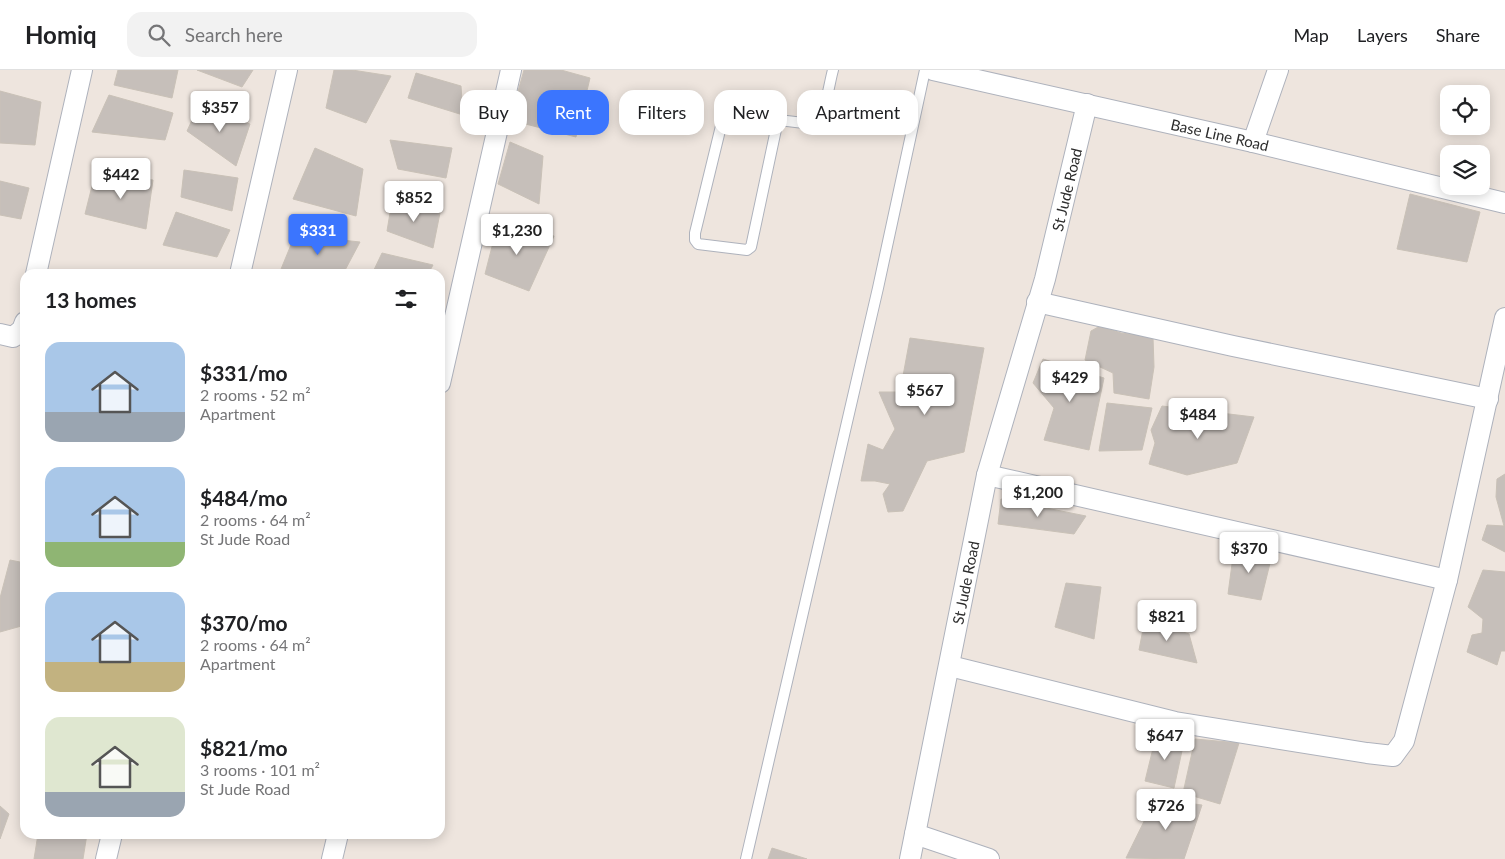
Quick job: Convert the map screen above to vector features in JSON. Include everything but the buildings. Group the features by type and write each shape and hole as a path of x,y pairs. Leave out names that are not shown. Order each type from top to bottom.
{"street":[{"path":"37,269 82,70"},
{"path":"241,269 287,70"},
{"path":"445,361 511,70"},
{"name":"Base Line Road","path":"933,70 1253,142 1505,203"},
{"path":"1253,142 1278,70"},
{"name":"St Jude Road","path":"910,859 988,475 1045,279 1086,104"},
{"path":"1037,302 1233,346 1488,399"},
{"path":"950,666 1175,722 1394,756 1404,741 1447,580 1505,318"},
{"path":"0,334 13,337 20,332"},
{"path":"988,475 1447,580"},
{"path":"915,834 989,859"},
{"path":"106,859 111,839"},
{"path":"332,859 337,839"}],"lane":[{"path":"787,121 812,124 818,119 833,70"},
{"path":"746,859 878,288 925,70"},
{"path":"728,114 778,120 752,247 747,250 698,244 694,233 722,122 728,114"}]}
